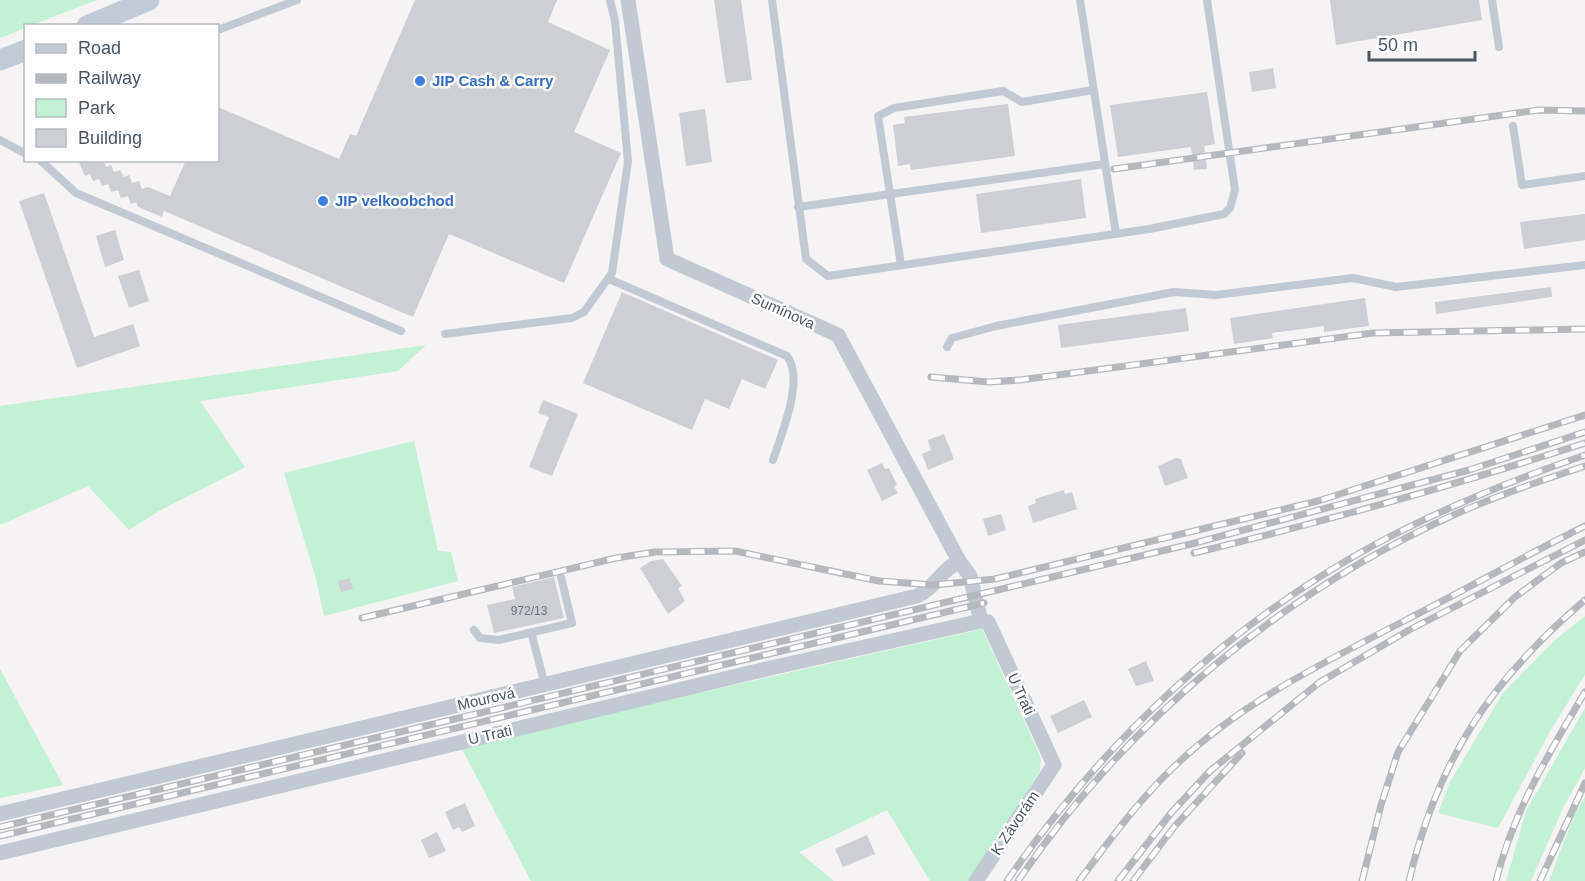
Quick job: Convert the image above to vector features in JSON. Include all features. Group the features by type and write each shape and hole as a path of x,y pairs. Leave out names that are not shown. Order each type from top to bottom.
{"main road":[{"path":"92,24 149,0"},
{"path":"0,60 24,51"}],"street":[{"name":"Sumínova","path":"628,0 667,260 838,335 959,561 970,576 984,622"},
{"name":"Mourová","path":"0,814 917,596 928,591 949,566 959,561"},
{"name":"U Trati","path":"0,853 766,669 984,622 1054,765"},
{"name":"K Závorám","path":"976,881 1054,765"}],"lane":[{"path":"219,30 297,0"},
{"path":"445,334 572,318 584,312 609,279 614,267 628,162 615,21 610,0"},
{"path":"772,0 806,259 828,276 1216,218 1230,208 1235,190 1208,0"},
{"path":"1080,0 1116,234"},
{"path":"1492,0 1499,47"},
{"path":"901,265 878,116 894,108 1003,91 1022,102 1094,90"},
{"path":"1513,126 1522,185 1585,176"},
{"path":"0,140 24,153"},
{"path":"42,162 76,193 401,331"},
{"path":"798,207 1105,164"},
{"path":"947,347 952,338 996,326 1174,292 1216,295 1353,278 1396,287 1585,265"},
{"path":"609,279 787,356 791,364 793,399 773,460"},
{"path":"474,630 480,638 499,640 572,623 561,577"},
{"path":"531,632 545,685"}],"green space":[{"path":"0,0 97,0 35,24 24,24 24,28 0,38"},
{"path":"426,345 398,371 200,401 245,467 159,511 129,530 88,486 0,525 0,406"},
{"path":"414,441 438,551 451,552 458,581 324,616 316,579 284,473"},
{"path":"1585,616 1585,675 1553,726 1498,828 1438,813 1450,782 1503,693 1555,640"},
{"path":"982,629 1041,758 1040,771 969,881 930,881 887,810 799,852 834,881 531,881 461,747"},
{"path":"0,669 63,785 0,798"},
{"path":"1585,708 1585,768 1563,808 1531,881 1506,881 1526,811"},
{"path":"1585,797 1585,881 1549,881 1575,813"}],"building":[{"path":"415,0 557,0 548,22 610,50 574,132 621,153 564,283 449,234 413,317 164,211 162,217 138,207 136,202 131,204 128,196 121,198 118,190 111,192 108,184 102,186 99,179 93,181 90,174 85,176 79,162 104,162 106,167 111,165 114,172 120,170 124,177 129,175 132,183 139,181 142,189 148,187 170,196 185,162 219,162 219,107 339,159 350,134 356,136"},
{"path":"714,0 741,0 752,80 726,83"},
{"path":"1330,0 1479,0 1482,20 1336,45"},
{"path":"1273,68 1276,88 1252,92 1249,72"},
{"path":"1207,92 1215,144 1204,146 1207,169 1194,170 1191,147 1118,157 1110,105"},
{"path":"1008,104 1015,156 911,170 910,164 898,166 893,125 905,123 904,117"},
{"path":"705,109 712,162 686,166 679,113"},
{"path":"1081,179 1086,218 981,233 976,194"},
{"path":"44,193 94,337 133,324 140,346 77,368 19,201"},
{"path":"1585,214 1585,240 1524,249 1520,222"},
{"path":"115,230 124,260 105,267 96,236"},
{"path":"139,270 149,301 129,308 118,276"},
{"path":"1551,287 1552,297 1436,314 1435,302"},
{"path":"622,292 778,360 765,389 742,379 729,409 705,399 692,430 583,383"},
{"path":"1365,298 1369,326 1324,332 1324,326 1272,333 1273,338 1234,344 1230,318"},
{"path":"1186,308 1189,331 1061,348 1058,325"},
{"path":"543,400 578,414 552,476 529,467 549,417 538,413"},
{"path":"944,434 954,459 928,470 922,454 931,450 928,440"},
{"path":"1176,458 1181,459 1188,478 1165,486 1158,466"},
{"path":"882,463 885,469 889,468 898,493 882,501 867,470"},
{"path":"1064,490 1065,494 1072,492 1077,509 1033,523 1028,506 1036,503 1035,499"},
{"path":"1001,514 1006,530 988,536 983,519"},
{"path":"663,559 682,586 678,588 685,601 668,614 640,568 651,561"},
{"path":"554,577 564,618 494,633 487,605 515,599 512,587"},
{"path":"350,578 353,589 341,592 338,581"},
{"path":"1146,661 1154,681 1136,686 1128,669"},
{"path":"1084,700 1092,717 1058,733 1050,716"},
{"path":"465,803 475,826 462,832 459,827 453,830 445,812"},
{"path":"437,832 446,851 429,858 421,840"},
{"path":"867,835 875,854 843,867 835,849"}],"railway":[{"path":"1114,169 1539,110 1585,111"},
{"path":"931,377 989,382 1020,380 1373,333 1585,329"},
{"path":"362,618 616,558 655,552 735,551 879,581 934,585 995,579 1318,501 1585,415"},
{"path":"0,827 1195,543 1469,470 1585,432"},
{"path":"1194,553 1391,502 1585,443"},
{"path":"1007,881 1044,830 1126,735 1219,649 1269,611 1376,544 1427,518 1531,474 1585,455"},
{"path":"1018,881 1060,823 1107,768 1158,716 1212,667 1270,622 1330,581 1393,545 1473,506 1585,466"},
{"path":"1079,881 1151,790 1178,763 1230,720 1315,668 1585,526"},
{"path":"1118,881 1171,813 1210,771 1320,682 1409,630 1585,540"},
{"path":"1362,881 1381,805 1398,752 1460,651 1515,597 1561,563 1585,552"},
{"path":"1409,881 1435,797 1472,725 1495,692 1522,661 1551,630 1585,600"},
{"path":"0,836 984,603"},
{"path":"1496,881 1522,807 1585,692"},
{"path":"1133,881 1174,827 1242,753"},
{"path":"1540,881 1585,783"}],"place":[{"name":"JIP Cash & Carry","path":"420,81"},
{"name":"JIP velkoobchod","path":"323,201"}]}
